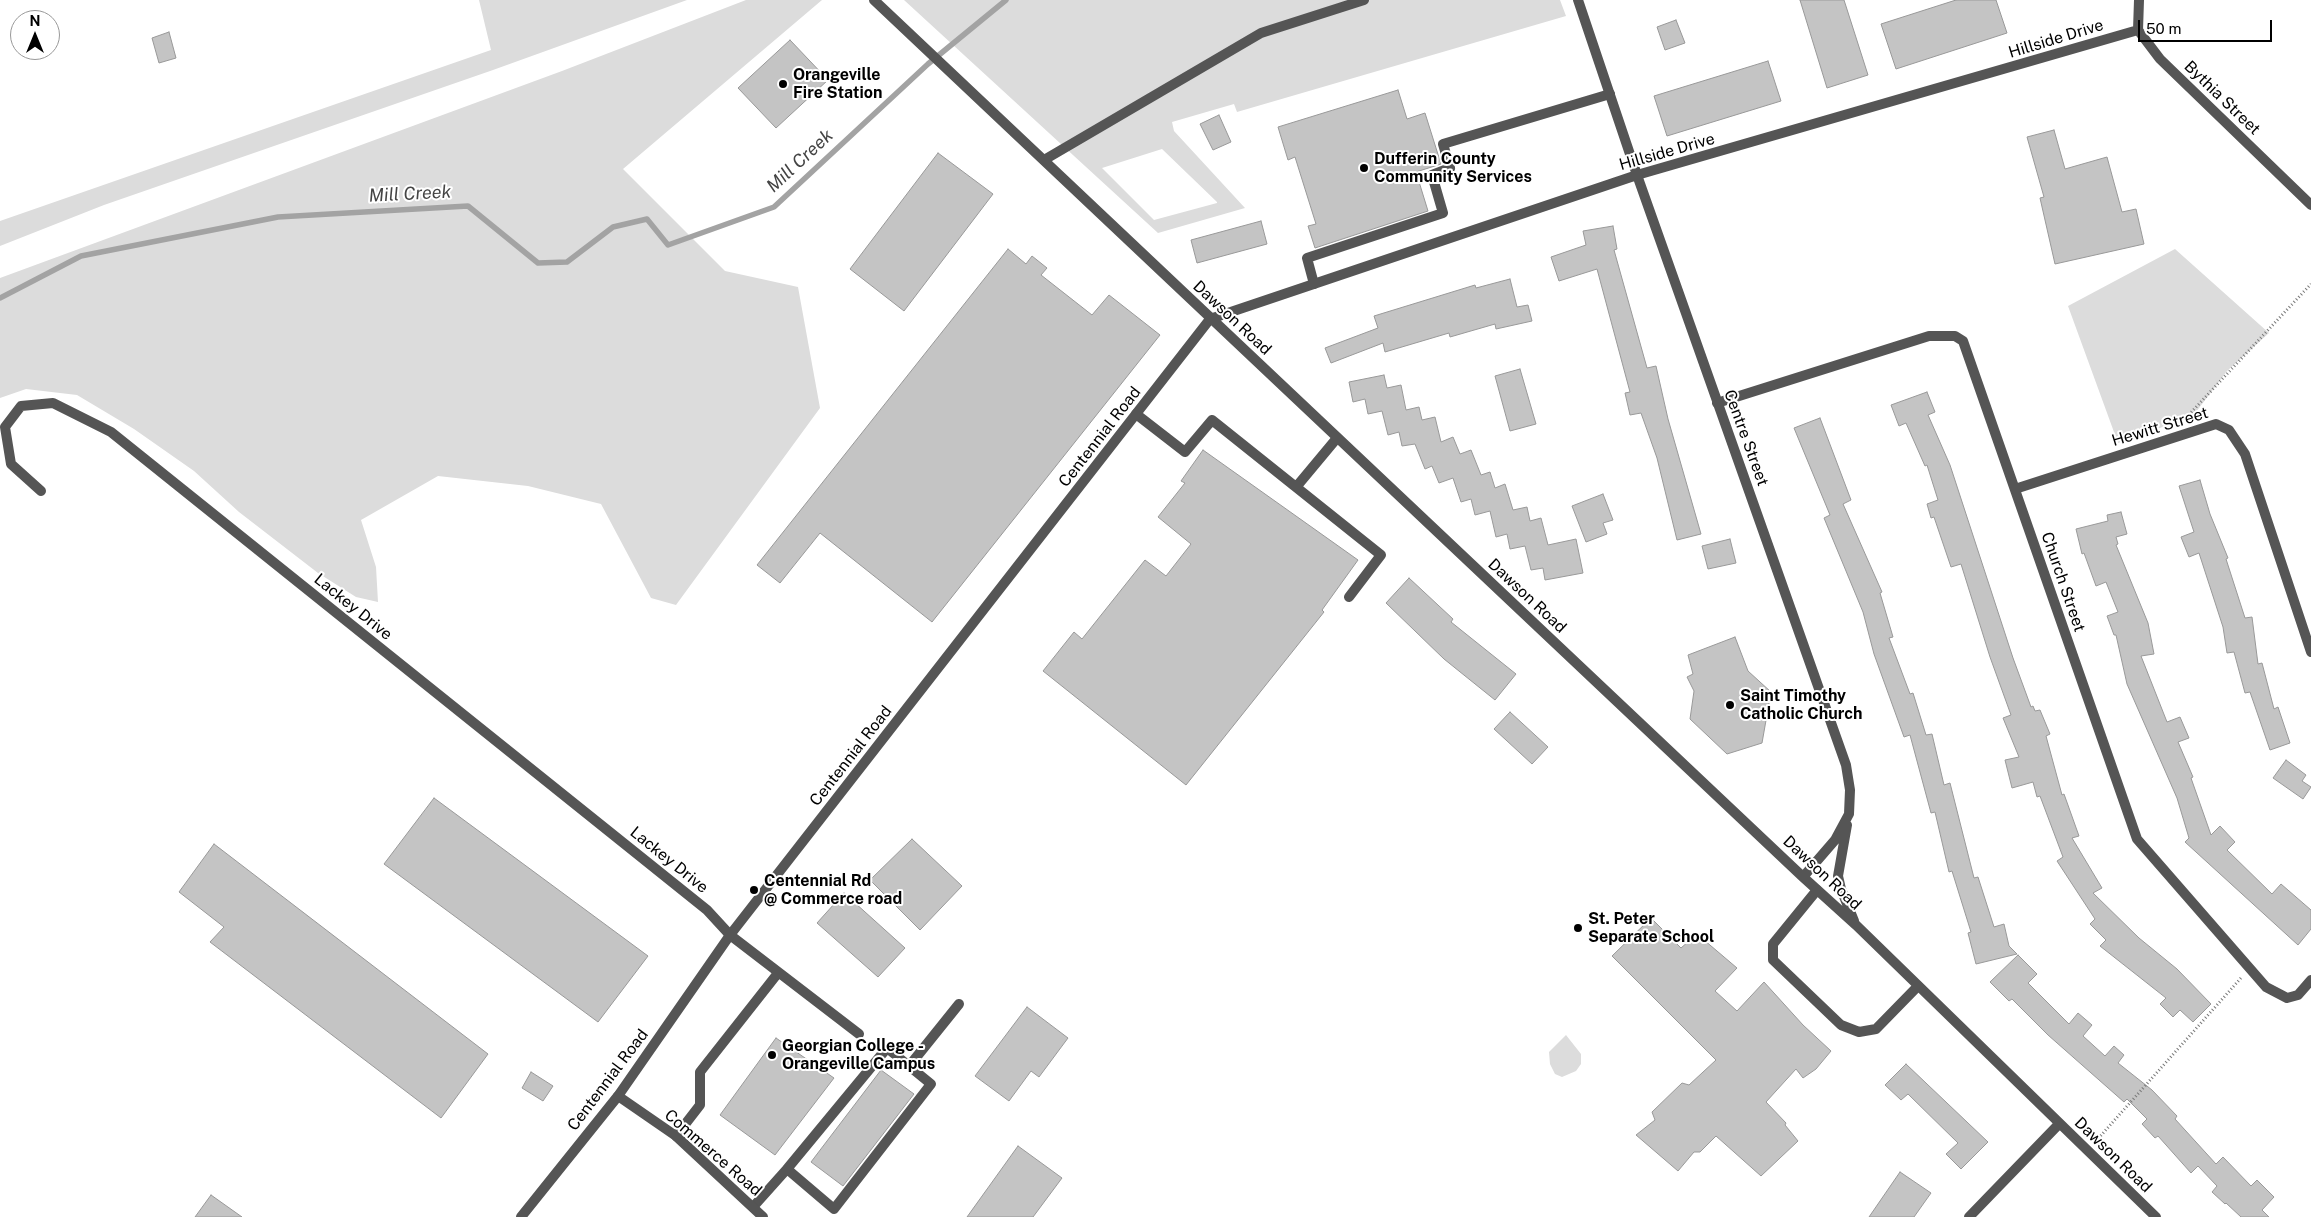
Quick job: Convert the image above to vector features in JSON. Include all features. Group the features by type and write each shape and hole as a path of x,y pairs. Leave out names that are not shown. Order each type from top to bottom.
{"street":[{"name":"Dawson Road","path":"874,0 917,42 951,70 1337,438 1856,925 2156,1217"},
{"path":"1044,160 1262,33 1364,0"},
{"name":"Centre Street","path":"1578,0 1637,175 1846,765 1850,790 1849,814 1835,840 1803,877"},
{"path":"2138,30 2139,0"},
{"name":"Hillside Drive","path":"1210,318 1637,175 2138,30"},
{"name":"Bythia Street","path":"2138,30 2160,58 2311,205"},
{"path":"1314,284 1307,258 1443,213 1432,176 1450,168 1442,144 1610,94"},
{"name":"Centennial Road","path":"521,1217 618,1096 730,935 1210,318"},
{"name":"Church Street","path":"1717,403 1929,336 1956,336 1963,341 2137,839 2266,987 2287,998 2298,996 2311,980"},
{"name":"Lackey Drive","path":"41,491 11,464 5,427 21,406 54,403 112,432 707,910 730,935 859,1034"},
{"path":"1136,414 1185,452 1212,420 1381,555 1349,597"},
{"name":"Hewitt Street","path":"2015,488 2216,424 2229,430 2245,454 2311,652"},
{"path":"1297,486 1337,438"},
{"path":"1849,814 1838,876 1840,889 1856,925"},
{"path":"1817,890 1773,944 1773,960 1841,1025 1859,1032 1876,1029 1918,986"},
{"path":"676,1136 700,1105 700,1072 778,973"},
{"path":"910,1065 959,1004"},
{"path":"753,1207 788,1169 887,1048 931,1084 834,1209 788,1169"},
{"name":"Commerce Road","path":"618,1096 676,1136 763,1217"},
{"path":"1969,1217 2059,1124"}],"path":[{"path":"2167,440 2311,284"},
{"path":"2087,1151 2249,968"}],"shaded area":[{"path":"479,0 687,0 493,70 104,205 0,246 0,221 491,50"},
{"path":"746,0 822,0 623,169 725,271 798,287 820,408 676,605 651,598 601,504 528,486 438,476 361,520 376,567 378,602 356,597 318,573 239,512 194,471 134,429 77,395 26,389 0,398 0,278 562,71"},
{"path":"904,0 1560,0 1566,16 1237,112 1234,104 1172,122 1174,131 1245,208 1158,233","holes":["1162,149 1217,202 1154,220 1102,168"]},
{"path":"2175,249 2269,333 2227,371 2193,416 2118,443 2068,306"},
{"path":"1566,1035 1581,1054 1581,1064 1576,1071 1562,1077 1555,1074 1550,1064 1549,1052"}],"building":[{"path":"1800,0 1844,0 1868,75 1827,88"},
{"path":"1956,0 1996,0 2007,33 1896,69 1881,24"},
{"path":"1676,20 1685,43 1665,50 1657,27"},
{"path":"169,32 176,58 159,63 152,38"},
{"name":"Orangeville Fire Station","path":"790,40 828,80 776,128 738,88"},
{"path":"1768,61 1781,101 1667,136 1654,96"},
{"name":"Dufferin County Community Services","path":"1398,90 1407,119 1425,113 1441,164 1416,172 1428,211 1315,248 1308,226 1316,224 1295,157 1288,160 1278,127"},
{"path":"1219,115 1231,142 1213,150 1200,124"},
{"path":"2054,130 2065,169 2107,157 2122,212 2136,209 2144,244 2055,264 2040,198 2044,197 2027,137"},
{"path":"938,153 993,194 904,311 850,269"},
{"path":"1261,221 1267,244 1197,263 1191,240"},
{"path":"1613,226 1617,249 1614,250 1647,368 1656,366 1668,419 1701,534 1677,540 1657,458 1641,413 1630,415 1625,393 1630,392 1597,269 1559,281 1551,257 1586,245 1583,231"},
{"path":"1008,249 1026,264 1032,256 1047,268 1041,275 1092,315 1109,295 1160,335 932,622 820,533 780,583 757,565"},
{"path":"1510,279 1517,307 1528,305 1532,321 1496,329 1495,324 1450,337 1449,333 1385,352 1383,343 1331,363 1325,348 1378,328 1374,316 1475,285 1476,288"},
{"path":"1520,369 1536,424 1510,431 1495,376"},
{"path":"1384,375 1387,388 1401,385 1406,410 1419,407 1422,420 1435,417 1441,442 1453,437 1460,454 1471,450 1481,475 1490,472 1495,488 1505,484 1513,510 1527,507 1530,521 1541,518 1548,545 1576,539 1583,573 1545,580 1543,568 1531,570 1525,546 1510,549 1507,534 1496,537 1490,511 1475,515 1471,499 1461,502 1453,478 1439,483 1432,466 1425,469 1415,444 1402,446 1399,432 1388,435 1382,411 1368,414 1365,399 1353,402 1349,382"},
{"path":"1927,392 1935,412 1928,415 1950,465 2013,658 2031,707 2033,706 2035,711 2040,710 2050,734 2046,736 2062,795 2064,794 2079,836 2072,838 2102,888 2093,893 2139,938 2177,969 2211,1004 2193,1022 2180,1010 2173,1017 2160,1004 2166,998 2100,946 2106,940 2090,924 2095,919 2057,861 2063,857 2040,796 2037,797 2033,782 2012,788 2005,760 2019,757 2003,718 2011,715 1990,657 1961,564 1951,567 1934,517 1931,518 1927,504 1938,500 1927,465 1925,466 1906,423 1899,426 1891,405"},
{"path":"1820,418 1851,500 1843,504 1882,592 1880,593 1893,637 1889,638 1910,694 1913,693 1926,735 1932,734 1944,785 1950,783 1974,878 1978,877 1994,927 2004,924 2009,946 2017,954 1976,964 1968,933 1971,932 1952,871 1949,872 1935,812 1931,813 1910,735 1904,737 1874,654 1863,612 1824,518 1830,515 1794,428"},
{"path":"1203,450 1358,560 1322,610 1324,612 1186,785 1043,671 1074,632 1082,639 1145,560 1166,576 1191,544 1158,517 1185,483 1181,481"},
{"path":"2200,480 2210,514 2228,558 2226,559 2245,618 2252,617 2258,664 2262,663 2274,709 2278,707 2290,743 2270,750 2250,692 2245,693 2234,652 2227,653 2223,627 2199,553 2189,557 2181,537 2194,532 2179,486"},
{"path":"1603,494 1613,520 1603,523 1607,534 1586,542 1572,506"},
{"path":"2121,512 2127,534 2116,537 2118,544 2116,545 2148,623 2154,654 2141,656 2167,722 2180,717 2189,738 2178,742 2193,777 2191,778 2211,835 2220,826 2235,842 2227,850 2272,894 2281,884 2311,910 2311,929 2298,945 2185,842 2189,838 2177,798 2127,684 2116,635 2114,635 2107,616 2118,612 2106,582 2096,586 2084,553 2082,554 2076,529 2108,521 2107,515"},
{"path":"1730,539 1736,563 1708,569 1702,546"},
{"path":"1409,578 1453,619 1451,622 1516,674 1495,700 1444,659 1386,603"},
{"name":"Saint Timothy Catholic Church","path":"1735,637 1748,671 1771,692 1762,743 1727,754 1690,719 1694,691 1687,677 1693,674 1688,655"},
{"path":"1510,712 1548,747 1532,764 1494,729"},
{"path":"2286,760 2306,775 2302,781 2311,787 2303,799 2273,778"},
{"path":"434,798 648,956 598,1022 384,864"},
{"path":"912,839 962,886 920,930 870,880"},
{"path":"214,844 488,1054 441,1118 210,942 224,927 179,892"},
{"path":"844,893 905,948 878,977 817,923"},
{"path":"1651,918 1681,948 1697,934 1737,968 1715,991 1737,1011 1764,982 1803,1025 1831,1051 1816,1069 1803,1078 1796,1069 1766,1102 1786,1123 1785,1125 1798,1141 1761,1176 1716,1136 1700,1152 1694,1152 1678,1171 1636,1135 1655,1120 1652,1112 1682,1083 1689,1085 1716,1060 1612,956"},
{"path":"2018,955 2037,974 2028,983 2069,1024 2078,1013 2092,1025 2083,1036 2105,1056 2114,1046 2124,1055 2118,1063 2152,1090 2177,1116 2175,1119 2216,1164 2223,1157 2251,1186 2257,1180 2274,1197 2262,1210 2269,1217 2241,1217 2225,1204 2212,1192 2217,1186 2198,1166 2191,1173 2158,1136 2155,1138 2142,1124 2147,1119 2127,1099 2124,1102 2048,1035 2012,999 2009,1001 1990,982"},
{"path":"1027,1007 1068,1038 1039,1077 1031,1071 1009,1101 975,1076"},
{"path":"776,1038 834,1078 775,1155 720,1115"},
{"path":"1906,1064 1988,1142 1961,1169 1946,1154 1958,1143 1908,1094 1901,1100 1885,1085"},
{"path":"881,1070 914,1094 843,1186 811,1162"},
{"path":"531,1072 553,1086 543,1101 522,1088"},
{"path":"1018,1146 1062,1178 1033,1217 967,1217"},
{"path":"1900,1172 1931,1193 1914,1217 1869,1217"},
{"path":"211,1195 242,1217 195,1217"}],"waterway":[{"name":"Mill Creek","path":"0,298 81,256 278,217 468,206 538,263 567,262 613,227 647,219 668,245 774,207 928,64 1006,0"}],"place":[{"name":"Orangeville Fire Station","path":"783,84"},
{"name":"Dufferin County Community Services","path":"1364,168"},
{"name":"Saint Timothy Catholic Church","path":"1730,705"},
{"name":"Centennial Rd @ Commerce road","path":"754,890"},
{"name":"St. Peter Separate School","path":"1578,928"},
{"name":"Georgian College - Orangeville Campus","path":"772,1055"}]}
